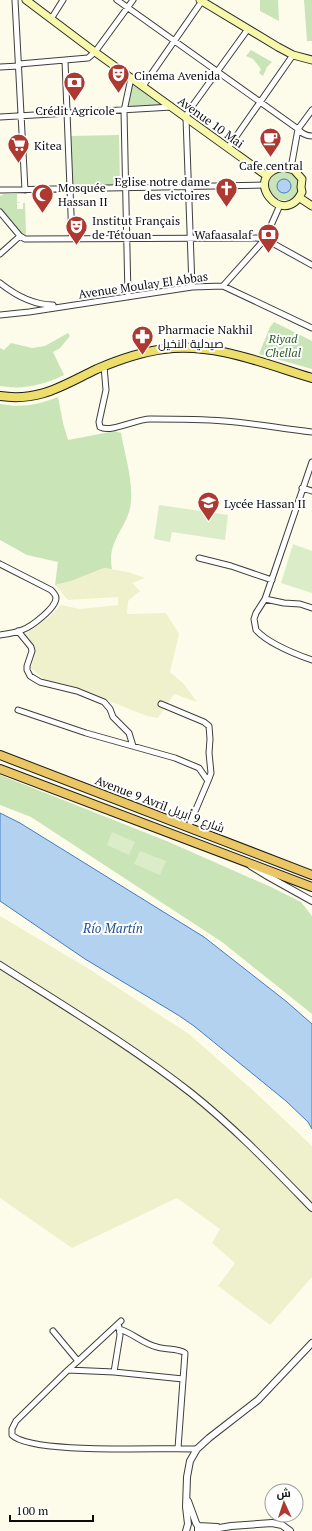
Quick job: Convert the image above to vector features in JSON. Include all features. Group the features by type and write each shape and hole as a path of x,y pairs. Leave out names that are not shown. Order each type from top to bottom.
{"highway":[{"name":"Avenue 9 Avril شارع 9 أبريل","path":"0,756 312,875"},
{"name":"Avenue 9 Avril شارع 9 أبريل","path":"0,769 312,887"}],"main road":[{"name":"Avenue 10 Mai","path":"26,0 51,20 267,176"},
{"path":"201,1 293,55 312,60"},
{"path":"278,168 291,168 299,174 302,179 302,192 300,198 291,204 280,205 270,199 266,194 265,185 267,176 278,168"},
{"path":"300,198 312,206"},
{"path":"0,396 23,398 55,390 104,366 134,355 163,349 198,347 222,352 312,378"}],"street":[{"path":"15,0 25,190"},
{"path":"51,20 63,0"},
{"path":"117,0 260,101 298,129 301,133 307,136 312,136"},
{"path":"0,67 88,58 95,52 133,0"},
{"path":"144,86 201,1"},
{"path":"192,287 186,118 188,112 248,29"},
{"path":"228,148 293,55"},
{"path":"64,61 68,114 72,239"},
{"path":"128,297 124,111 132,78"},
{"path":"0,117 124,111 172,107"},
{"path":"291,168 298,129 312,110"},
{"path":"0,190 265,185"},
{"path":"223,286 265,239 280,205"},
{"path":"0,212 20,236 26,239 265,239 312,266"},
{"path":"0,254 20,236"},
{"path":"0,283 21,297 41,304 64,306"},
{"name":"Avenue Moulay El Abbas","path":"64,306 192,287 223,286 312,328"},
{"path":"0,315 64,306"},
{"path":"104,366 106,394 99,422 100,427 104,429 109,429 136,421 155,419 223,421 312,432"},
{"path":"312,462 265,599 254,619 256,630 264,637 312,660"},
{"path":"302,488 312,491"},
{"path":"199,558 231,566 272,580"},
{"path":"0,564 51,590 56,596 52,607 29,627 0,635"},
{"path":"265,599 284,603 300,604 312,608"},
{"path":"18,631 31,647 32,651 27,670 30,676 40,682 77,692 104,702 110,709 113,717 129,733 133,746"},
{"path":"161,704 204,722 209,726 211,772 188,828"},
{"path":"18,710 86,734 175,758 199,768 208,781"},
{"path":"246,862 269,878 312,901"},
{"path":"0,965 118,1041 185,1089 253,1148 312,1208"},
{"path":"120,1325 68,1370 16,1421 12,1429 13,1436 40,1444 86,1449 197,1449"},
{"path":"114,1372 120,1335 120,1325"},
{"path":"120,1325 129,1333 152,1346 185,1353 178,1448"},
{"path":"53,1331 78,1362"},
{"path":"186,1531 188,1524 187,1496 189,1466 197,1449 208,1438 258,1400 312,1343"},
{"path":"68,1370 114,1372 182,1379"},
{"path":"187,1496 199,1528"},
{"path":"188,1524 192,1522 199,1528"},
{"path":"199,1528 207,1526 220,1528 272,1523 282,1525 290,1531"}],"green space":[{"path":"260,0 278,0 279,21 260,11"},
{"path":"304,0 312,0 312,41 307,41"},
{"path":"251,50 272,62 267,67 263,76 259,73 261,69 253,59 246,56"},
{"path":"133,83 167,106 127,108"},
{"path":"119,135 120,185 73,186 71,136"},
{"path":"282,171 290,172 298,181 297,193 289,200 278,199 271,194 269,190 270,180 275,174"},
{"path":"4,194 17,194 17,202 21,203 17,203 17,209 23,209 23,203 25,203 26,235 21,236 0,208 0,196"},
{"name":"Riyad Chellal","path":"274,322 312,341 312,369 259,354 270,327"},
{"path":"68,333 70,336 60,348 53,352 64,375 49,382 33,386 0,386 0,348 4,350 11,343 32,348 45,346"},
{"path":"58,397 68,440 115,431 121,433 131,483 131,503 129,512 113,546 111,560 112,569 104,568 71,581 55,585 58,562 27,555 0,540 0,404 15,406 29,405"},
{"path":"159,505 228,515 225,540 172,532 170,542 154,539"},
{"path":"293,544 312,551 312,593 281,583"},
{"path":"104,568 128,572 145,578 132,583 140,591 128,601 127,614 166,613 179,634 170,672 184,684 197,702 174,694 158,718 147,716 69,685 45,680 31,668 34,657 33,648 25,634 48,618 61,605 80,609 118,605 118,597 68,600 55,585 71,581"},
{"path":"0,775 169,842 271,887 301,902 312,916 312,1014 222,942 31,817 0,805"},
{"path":"112,832 135,842 129,855 107,845"},
{"path":"140,851 166,861 160,875 134,864"},
{"path":"0,916 86,967 189,1034 257,1094 312,1146 312,1277 270,1325 218,1286 235,1263 212,1243 220,1229 177,1198 72,1248 0,1198"}],"water":[{"path":"284,179 289,181 291,186 289,191 284,193 279,191 277,186 279,181"},
{"name":"Río Martín","path":"0,813 20,823 204,937 287,1002 312,1024 312,1129 308,1122 286,1101 194,1026 85,959 0,901"}],"place":[{"name":"Cinema Avenida","path":"119,94"},
{"name":"Crédit Agricole","path":"75,102"},
{"name":"Cafe central","path":"271,158"},
{"name":"Kitea","path":"18,164"},
{"name":"Eglise notre dame des victoires","path":"226,208"},
{"name":"Mosquée Hassan II","path":"43,214"},
{"name":"Institut Français de Tétouan","path":"77,246"},
{"name":"Wafaasalaf","path":"268,254"},
{"name":"Pharmacie Nakhil صيدلية النخيل","path":"142,356"},
{"name":"Lycée Hassan II","path":"208,522"}]}
